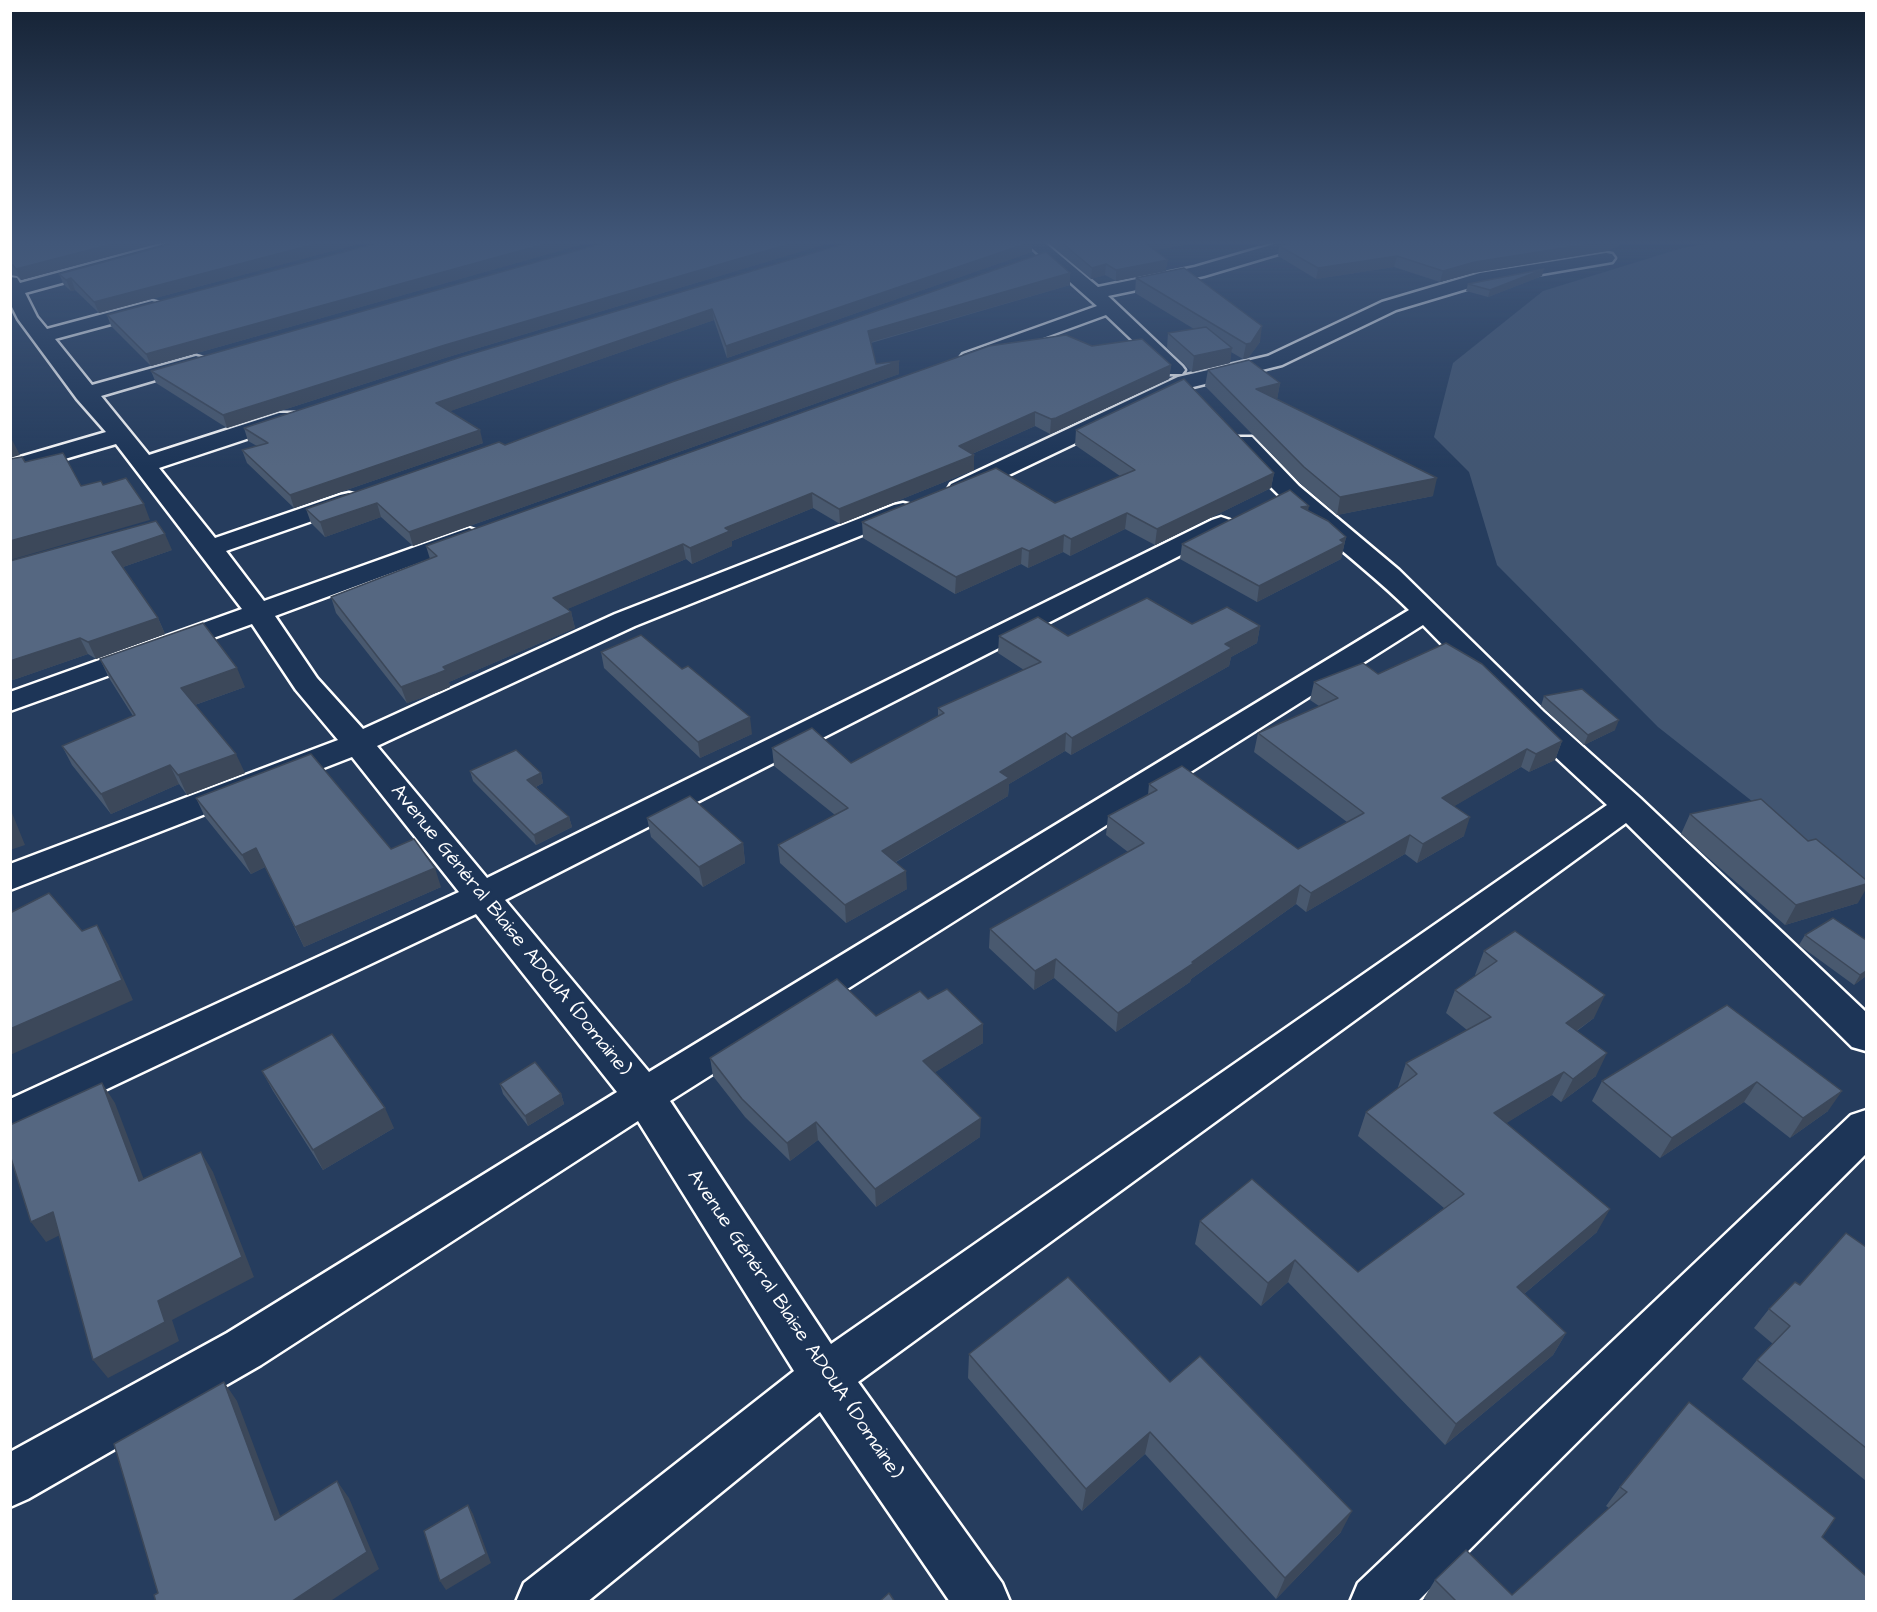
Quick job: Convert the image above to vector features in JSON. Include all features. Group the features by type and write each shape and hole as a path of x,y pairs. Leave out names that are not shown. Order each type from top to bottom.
{"street":[{"name":"Avenue Général Blaise ADOUA (Domaine)","path":"26,317 143,465 176,522 210,548 258,611 306,684 358,743 644,1096 825,1377 983,1602"},
{"path":"945,367 1063,317"},
{"path":"1119,317 1218,415 1269,501 1390,576 1533,719 1628,806 1866,1036"},
{"path":"10,878 358,743 625,620 1012,466 1186,382 1275,362 1366,317"},
{"path":"85,394 210,358"},
{"path":"143,465 311,410"},
{"path":"10,468 119,436"},
{"path":"210,548 368,493"},
{"path":"10,1118 482,896 1269,501"},
{"path":"10,702 491,528"},
{"path":"10,1481 244,1349 644,1096 1425,612"},
{"path":"543,1602 825,1377 1628,806"},
{"path":"1377,1602 1866,1127"}],"shaded area":[{"path":"1510,317 1866,317 1866,891 1658,727 1497,565 1469,472 1434,437 1453,363"}],"building":[{"path":"109,317 279,317 146,354"},
{"path":"341,317 540,317 223,415 151,371"},
{"path":"596,317 688,317 436,403 480,430 290,495 242,450 268,443 244,428 461,357"},
{"path":"715,317 810,317 726,346"},
{"path":"858,317 916,317 868,331 876,364 899,361 409,532 377,503 320,522 306,509 499,442 505,445 672,382"},
{"path":"1201,317 1250,317 1262,326 1251,343 1246,344"},
{"path":"1206,327 1232,348 1194,356 1168,333"},
{"path":"1066,335 1092,346 1142,339 1171,365 1056,418 1051,419 1035,412 959,446 974,455 839,509 812,493 725,528 730,531 690,548 683,544 553,598 571,612 443,667 446,670 401,687 331,597 437,556 426,546 989,346"},
{"path":"1249,360 1280,383 1256,389 1437,478 1340,497 1304,467 1208,370"},
{"path":"1184,379 1274,473 1157,529 1127,513 1071,539 1064,535 1029,551 1022,548 956,577 862,522 996,468 1055,503 1135,470 1076,430"},
{"path":"63,453 81,486 101,481 103,485 126,478 144,504 10,541 10,459 22,457 25,462"},
{"path":"1290,490 1309,506 1301,507 1328,521 1346,537 1340,540 1344,543 1259,586 1182,544"},
{"path":"156,521 165,534 112,552 158,618 88,642 80,638 10,661 10,561"},
{"path":"1147,598 1192,624 1227,607 1260,626 1225,644 1232,648 1072,738 1066,733 1000,772 1009,778 882,851 906,871 845,905 778,845 848,808 772,748 812,728 851,763 944,713 938,708 1041,662 999,636 1038,617 1068,636"},
{"path":"203,623 237,668 181,688 236,754 178,775 170,765 101,794 62,746 135,715 100,659"},
{"path":"641,635 682,669 688,666 750,717 698,742 601,652"},
{"path":"1446,643 1482,664 1562,741 1536,754 1527,749 1442,798 1470,817 1423,844 1410,835 1311,893 1300,885 1192,962 1194,963 1118,1013 1056,959 1035,971 990,929 1144,843 1108,816 1157,790 1149,784 1182,766 1298,849 1364,813 1258,733 1338,698 1314,682 1363,663 1378,674"},
{"path":"1582,689 1619,720 1588,735 1544,696"},
{"path":"516,750 541,773 527,780 569,817 534,835 470,771"},
{"path":"311,754 391,849 414,839 435,868 295,927 256,848 242,855 196,798"},
{"path":"690,796 743,843 699,867 647,818"},
{"path":"1761,799 1808,841 1816,839 1866,880 1866,884 1796,905 1690,814"},
{"path":"49,893 82,931 97,925 122,980 10,1029 10,913"},
{"path":"1833,918 1866,940 1866,971 1860,975 1805,935"},
{"path":"1515,931 1605,995 1566,1023 1607,1053 1573,1079 1564,1072 1494,1113 1610,1209 1517,1287 1566,1333 1456,1424 1295,1260 1268,1283 1200,1221 1252,1179 1358,1272 1464,1194 1366,1112 1417,1074 1406,1063 1491,1017 1455,990 1497,961 1484,951"},
{"path":"837,979 876,1016 920,991 928,999 947,989 983,1024 923,1061 981,1118 875,1189 816,1122 787,1143 742,1099 710,1058"},
{"path":"1727,1005 1842,1091 1803,1118 1757,1082 1672,1138 1602,1081"},
{"path":"332,1034 385,1108 313,1150 262,1071"},
{"path":"535,1062 561,1094 525,1116 500,1084"},
{"path":"102,1083 139,1181 201,1152 242,1257 158,1301 165,1322 93,1360 53,1212 31,1222 10,1155 10,1125"},
{"path":"1846,1233 1866,1247 1866,1448 1757,1360 1790,1326 1769,1309 1795,1282 1800,1285"},
{"path":"1068,1277 1170,1382 1200,1356 1352,1511 1285,1578 1150,1432 1086,1489 969,1354"},
{"path":"224,1382 275,1520 337,1481 367,1552 291,1602 156,1602 154,1595 158,1593 114,1444"},
{"path":"1689,1402 1835,1518 1822,1537 1866,1576 1866,1602 1457,1602 1435,1580 1466,1550 1512,1595 1627,1492 1620,1487"},
{"path":"468,1505 486,1554 440,1581 424,1531"},
{"path":"889,1593 895,1602 879,1602"}]}
